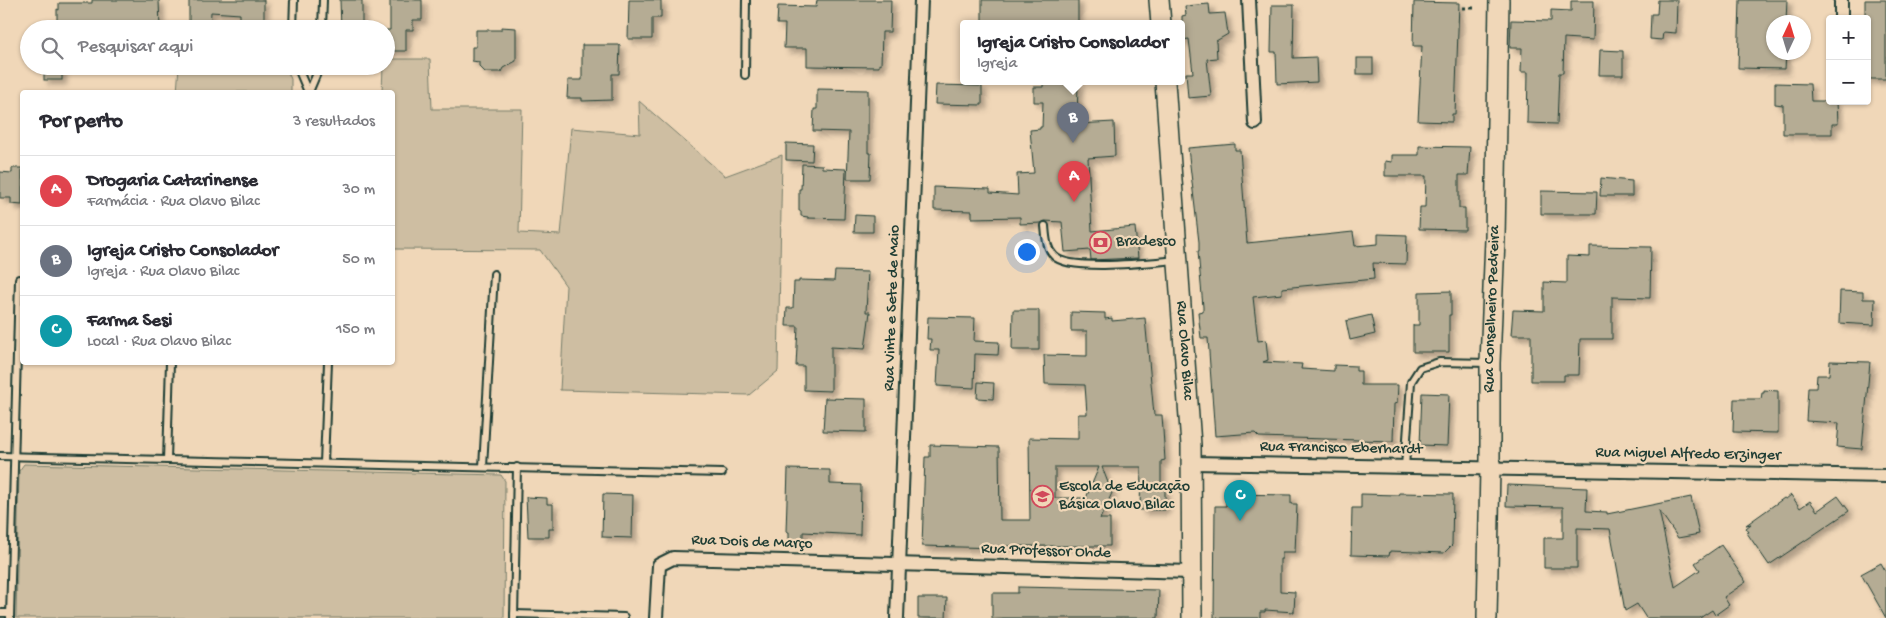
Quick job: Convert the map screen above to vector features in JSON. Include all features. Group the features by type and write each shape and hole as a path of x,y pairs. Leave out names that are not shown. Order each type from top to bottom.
{"main road":[{"path":"1159,0 1161,20"},
{"name":"Rua Conselheiro Pedreira","path":"1487,618 1490,363 1495,239 1499,0"},
{"name":"Rua Olavo Bilac","path":"1165,85 1192,463 1192,618"}],"street":[{"name":"Rua Vinte e Sete de Maio","path":"897,618 921,0"},
{"path":"1249,0 1255,123"},
{"path":"1841,0 1841,15"},
{"name":"Rua Francisco Eberhardt","path":"1192,463 1490,468"},
{"name":"Rua Miguel Alfredo Erzinger","path":"1490,468 1886,476"},
{"name":"Rua Dois de Março","path":"656,618 659,565 674,558 899,564"},
{"name":"Rua Professor Ohde","path":"899,564 1192,572"}],"lane":[{"path":"294,0 294,20"},
{"path":"322,20 323,0"},
{"path":"745,74 746,0"},
{"path":"301,75 307,90"},
{"path":"309,90 316,75"},
{"path":"1045,226 1049,249 1054,257 1063,261 1090,265 1178,260"},
{"path":"482,467 494,274"},
{"path":"0,613 10,615 19,279"},
{"path":"1405,467 1412,382 1420,368 1439,362 1490,363"},
{"path":"167,460 170,365"},
{"path":"324,464 328,365"},
{"path":"0,456 722,473"},
{"path":"517,467 514,616 624,617"}],"path":[{"path":"1462,8 1477,8"}],"shaded area":[{"path":"395,59 430,59 432,109 522,109 519,233 561,235 571,128 640,134 639,101 725,176 782,155 778,371 749,395 560,390 566,286 540,250 395,249 395,90 382,90 383,75 395,75"},
{"path":"178,75 289,75 291,79 291,90 177,90"},
{"path":"24,464 501,475 505,481 504,618 16,618 19,471"}],"building":[{"path":"92,0 159,0 160,20 57,20 59,3 92,3"},
{"path":"189,0 264,0 264,20 240,20 240,14 211,12 211,20 189,20"},
{"path":"340,0 362,0 362,20 341,20"},
{"path":"390,0 422,0 422,20 413,20 413,30 406,30 406,51 395,51 395,20 390,20"},
{"path":"629,0 661,0 661,18 652,18 652,39 628,39"},
{"path":"817,0 891,0 890,32 882,32 881,65 879,64 879,67 807,66 807,48 784,48 785,24 777,24 778,6 816,7"},
{"path":"982,0 1078,0 1078,20 982,20"},
{"path":"1658,0 1677,0 1676,33 1663,32 1662,40 1650,39 1651,14 1657,14"},
{"path":"1740,0 1787,0 1786,15 1766,15 1766,60 1786,60 1785,69 1738,68"},
{"path":"1865,0 1886,0 1886,79 1871,79 1871,15 1865,15"},
{"path":"1571,1 1594,1 1593,40 1564,38 1563,73 1559,73 1557,124 1527,123 1528,72 1521,72 1522,48 1510,48 1511,20 1551,21 1551,10 1571,11"},
{"path":"1414,2 1459,3 1455,114 1452,114 1452,122 1418,121 1422,46 1413,46"},
{"path":"1209,4 1210,14 1225,13 1228,34 1216,41 1217,58 1207,59 1211,96 1188,98 1186,73 1193,73 1189,39 1185,40 1185,20 1182,20 1182,16 1186,15 1185,6"},
{"path":"1272,5 1294,5 1293,58 1316,57 1317,82 1277,84 1276,52 1271,52"},
{"path":"501,27 516,28 516,61 503,68 501,72 485,72 479,66 479,62 472,61 472,47 476,47 476,30 501,30"},
{"path":"582,45 620,45 619,74 612,74 612,100 582,101 582,98 567,98 568,80 582,80"},
{"path":"1600,50 1623,51 1623,75 1599,75"},
{"path":"1357,58 1373,58 1373,74 1357,74"},
{"path":"44,75 62,75 62,80 44,80"},
{"path":"1775,83 1810,84 1811,101 1826,101 1826,105 1837,105 1838,124 1832,124 1832,134 1783,134 1783,105 1775,104"},
{"path":"936,85 982,86 982,105 935,104"},
{"path":"1043,85 1078,85 1077,124 1114,122 1115,156 1088,158 1092,231 1135,227 1138,258 1091,260 1090,250 1065,252 1062,222 1045,221 1041,223 1020,224 1020,217 972,218 972,211 934,210 934,187 990,189 990,193 1018,195 1017,174 1034,173 1030,130 1042,127 1043,102 1034,102 1034,87 1043,87"},
{"path":"817,89 868,90 868,153 871,153 870,179 847,179 849,132 813,131 814,109 817,109"},
{"path":"786,143 813,144 812,161 786,160"},
{"path":"1235,144 1235,150 1240,150 1247,243 1353,232 1355,246 1378,244 1378,234 1407,235 1406,264 1373,263 1374,279 1282,288 1282,294 1253,297 1258,341 1266,340 1268,360 1263,362 1302,364 1301,369 1334,371 1334,365 1356,366 1356,371 1361,371 1361,385 1398,385 1397,403 1394,404 1393,441 1259,437 1255,433 1215,436 1208,338 1201,338 1198,312 1203,311 1203,307 1198,251 1199,242 1188,148"},
{"path":"1419,146 1470,147 1468,175 1459,175 1459,208 1465,208 1465,230 1419,229 1420,207 1425,207 1426,176 1385,176 1385,161 1392,162 1392,155 1419,155"},
{"path":"802,164 822,165 822,168 846,169 844,219 808,218 801,216 801,211 799,211 799,189 801,189"},
{"path":"12,168 20,168 20,205 11,204 11,198 0,198 0,172 12,173"},
{"path":"1601,178 1632,181 1632,196 1600,196"},
{"path":"1541,191 1597,192 1596,214 1541,214"},
{"path":"855,215 873,216 873,232 854,232"},
{"path":"1590,246 1651,247 1650,298 1612,297 1612,339 1580,339 1579,375 1564,375 1564,381 1531,381 1531,335 1511,335 1513,310 1544,311 1544,282 1567,283 1567,256 1590,257"},
{"path":"835,271 868,272 866,312 870,312 865,349 831,347 831,391 804,390 804,366 796,366 798,326 786,326 787,308 793,308 794,282 799,282 799,280 834,281"},
{"path":"1451,291 1449,352 1413,352 1413,325 1419,325 1419,292"},
{"path":"1840,291 1863,292 1863,299 1875,299 1874,325 1839,323"},
{"path":"1013,310 1039,310 1039,350 1012,350"},
{"name":"Escola de Educação Básica Olavo Bilac","path":"1071,312 1105,313 1105,319 1112,318 1112,321 1145,318 1154,415 1162,415 1165,460 1161,461 1161,487 1165,487 1165,510 1140,510 1141,467 1102,467 1112,493 1100,519 1110,519 1110,546 999,546 999,548 922,546 925,457 930,457 930,445 999,447 1000,520 1030,520 1029,438 1078,439 1078,414 1087,414 1085,385 1045,384 1044,355 1087,356 1087,331 1071,331","holes":["1055,467 1099,467 1086,498 1055,498"]},
{"path":"1371,315 1375,334 1350,340 1346,321"},
{"path":"928,317 975,318 974,341 999,342 998,355 975,354 974,388 937,386 939,350 930,350 931,339 927,339"},
{"path":"1830,361 1870,362 1862,449 1837,447 1839,423 1806,421 1808,388 1816,388 1817,375 1829,375"},
{"path":"978,382 994,383 993,399 977,398"},
{"path":"1764,390 1778,391 1778,433 1733,432 1734,399 1761,399"},
{"path":"1422,393 1449,394 1447,446 1420,445"},
{"path":"825,398 866,399 866,432 823,431"},
{"path":"788,469 830,470 830,484 861,485 860,535 803,532 803,541 789,540 789,532 786,532"},
{"path":"1507,485 1587,488 1586,511 1607,512 1607,514 1691,497 1699,534 1678,538 1659,510 1675,587 1700,570 1695,563 1721,545 1746,582 1724,597 1729,605 1715,615 1712,610 1700,618 1646,618 1637,604 1625,611 1610,529 1577,528 1577,568 1544,568 1544,538 1563,538 1563,507 1506,506"},
{"path":"1399,493 1453,494 1452,545 1444,553 1390,551 1389,556 1351,555 1352,508 1361,508 1361,494 1398,495"},
{"path":"603,494 633,495 632,538 602,537"},
{"path":"1226,494 1291,495 1291,504 1297,504 1295,552 1282,552 1282,559 1280,559 1280,591 1295,592 1294,612 1265,610 1265,612 1260,612 1260,618 1214,618 1215,506 1226,506"},
{"path":"1791,495 1800,508 1810,501 1817,511 1838,496 1849,511 1769,565 1747,533 1749,532 1746,528 1751,524 1746,525"},
{"path":"526,497 547,498 547,504 553,504 553,529 549,529 549,537 528,537"},
{"path":"1881,563 1886,572 1886,618 1861,574"},
{"path":"1018,587 1159,590 1158,618 992,618 992,593 1018,593"},
{"path":"918,598 947,598 946,618 918,618"}],"place":[{"name":"Igreja Cristo Consolador","path":"1073,143"},
{"name":"Drogaria Catarinense","path":"1074,202"},
{"name":"Bradesco","path":"1100,242"},
{"name":"Escola de Educação Básica Olavo Bilac","path":"1043,496"},
{"name":"Farma Sesi","path":"1240,521"}]}
